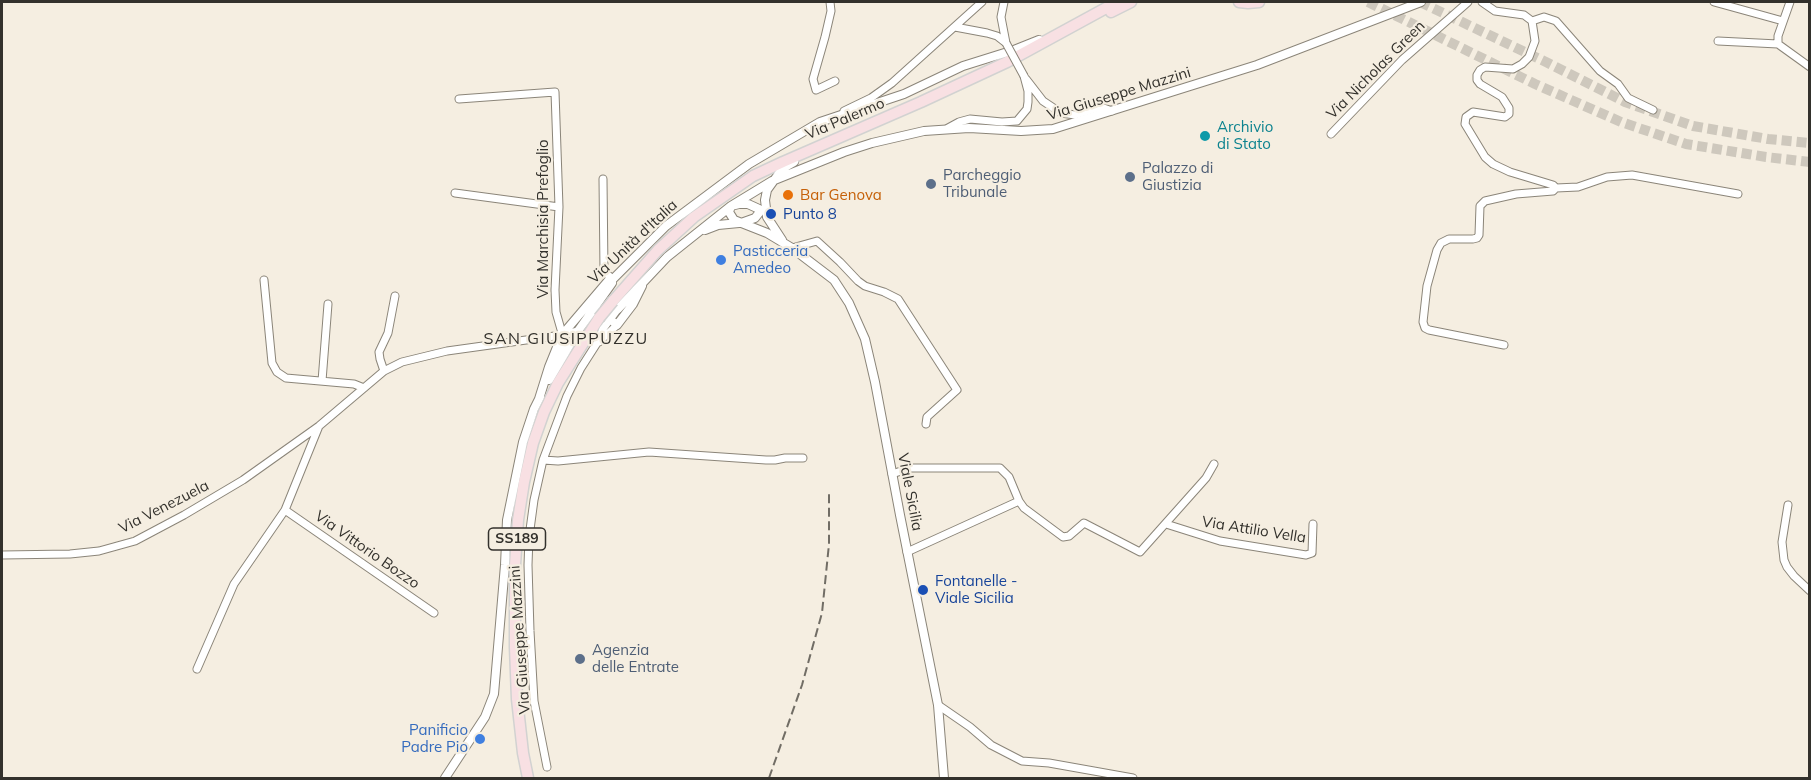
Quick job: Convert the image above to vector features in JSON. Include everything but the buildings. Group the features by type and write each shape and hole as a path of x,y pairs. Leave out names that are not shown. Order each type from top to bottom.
{"main road":[{"path":"1073,25 1105,2"},
{"name":"Via Palermo","path":"605,317 608,300 658,250 694,218 753,176 1007,62 1117,2"},
{"path":"921,102 960,90 1131,2"},
{"path":"1239,2 1259,2"},
{"name":"SS189","path":"528,778 517,699 515,647 515,565 518,520 524,482 544,412 558,383 605,317"}],"street":[{"path":"830,2 831,10 813,79 816,90 835,81"},
{"path":"820,122 872,98 892,83 982,2"},
{"path":"1004,2 1001,16 1006,43 1024,76 1043,101 1061,113 1075,114 1101,107 1112,111"},
{"name":"Via Giuseppe Mazzini","path":"608,300 630,294 667,257 730,206 772,181 844,152 924,131 969,128 1046,130 1257,65 1421,2"},
{"name":"Via Nicholas Green","path":"1331,134 1402,60 1468,2"},
{"path":"1482,2 1495,11 1524,15 1532,21 1534,44 1529,57 1513,69 1485,67 1477,75 1477,81 1480,84 1502,97 1509,108 1509,114 1505,117 1473,112 1466,117 1465,124 1485,157 1493,164 1556,188"},
{"path":"1714,2 1783,21"},
{"path":"1778,44 1778,36 1790,2"},
{"path":"1532,21 1544,17 1556,21 1600,71 1618,84 1628,98 1653,110"},
{"name":"Via Unità d'Italia","path":"539,399 562,335 574,320 608,300 608,281 614,279 666,226 749,164 820,122 904,94 963,66 1014,50 1073,25"},
{"path":"955,27 997,36 1006,43"},
{"path":"1719,41 1778,44 1809,67"},
{"path":"948,129 959,122 970,119 1017,121 1027,110 1028,91 1024,76"},
{"name":"Via Marchisia Prefoglio","path":"459,99 555,92 559,207 555,290 556,312 562,335"},
{"path":"784,243 767,217 759,210 748,204 730,206 730,216 741,223 755,218 759,213 759,210 767,190 772,181 787,166 860,129"},
{"path":"1503,345 1429,330 1423,322 1427,286 1438,246 1444,240 1477,238 1480,206 1485,201 1516,194 1578,187 1607,177 1632,175 1738,194"},
{"path":"603,179 604,272 614,279"},
{"path":"767,190 765,207 767,217"},
{"path":"455,194 559,207"},
{"name":"Via Giuseppe Mazzini","path":"693,236 718,225 741,223"},
{"name":"Viale Sicilia","path":"741,223 767,233 784,243 834,280 861,328 870,354 938,705 944,778"},
{"path":"792,248 817,241 858,281 898,299 957,390 927,417 926,424"},
{"path":"264,280 273,368 286,378 354,384 364,388"},
{"name":"Via Giuseppe Mazzini","path":"547,767 534,701 528,573 529,537 534,500 543,460 567,396 597,343 609,334 605,317 626,315 644,282"},
{"path":"384,371 379,352 388,333 395,296"},
{"path":"608,300 626,315"},
{"path":"322,381 328,304"},
{"name":"Via Unità d'Italia","path":"444,778 485,717 494,694 507,520 523,442 534,409 578,331 605,317"},
{"path":"558,320 567,322 574,320"},
{"name":"Via Venezuela","path":"2,555 70,554 135,541 243,480 320,426 384,371 402,362 447,351 578,331"},
{"path":"555,369 564,340 562,335"},
{"name":"Via Venezuela","path":"197,669 234,584 285,510 320,426"},
{"path":"543,460 558,461 649,452 766,460 803,458"},
{"name":"Via Attilio Vella","path":"892,474 910,468 1000,468 1009,477 1024,508 1063,537 1069,536 1084,523 1140,552 1206,478 1214,464"},
{"path":"907,552 1019,501"},
{"path":"1788,505 1782,542 1784,560 1794,576 1809,591"},
{"name":"Via Vittorio Bozzo","path":"285,510 434,613"},
{"name":"Via Attilio Vella","path":"1166,524 1220,542 1306,555 1312,553 1313,524"},
{"path":"938,705 991,745 1022,761 1132,778"}],"tunnel":[{"path":"1368,2 1535,84 1621,122 1686,144 1810,162"},
{"path":"1420,2 1625,102 1693,126 1768,139 1810,143"}],"railway":[{"path":"769,778 802,685 822,613 829,544 829,493"}],"place":[{"name":"Archivio di Stato","path":"1205,136"},
{"name":"Palazzo di Giustizia","path":"1130,177"},
{"name":"Parcheggio Tribunale","path":"931,184"},
{"name":"Bar Genova","path":"788,195"},
{"name":"Punto 8","path":"771,214"},
{"name":"Pasticceria Amedeo","path":"721,260"},
{"name":"Fontanelle - Viale Sicilia","path":"923,590"},
{"name":"Agenzia delle Entrate","path":"580,659"},
{"name":"Panificio Padre Pio","path":"480,739"}],"district":[{"name":"SAN GIUSIPPUZZU","path":"566,339"}]}
